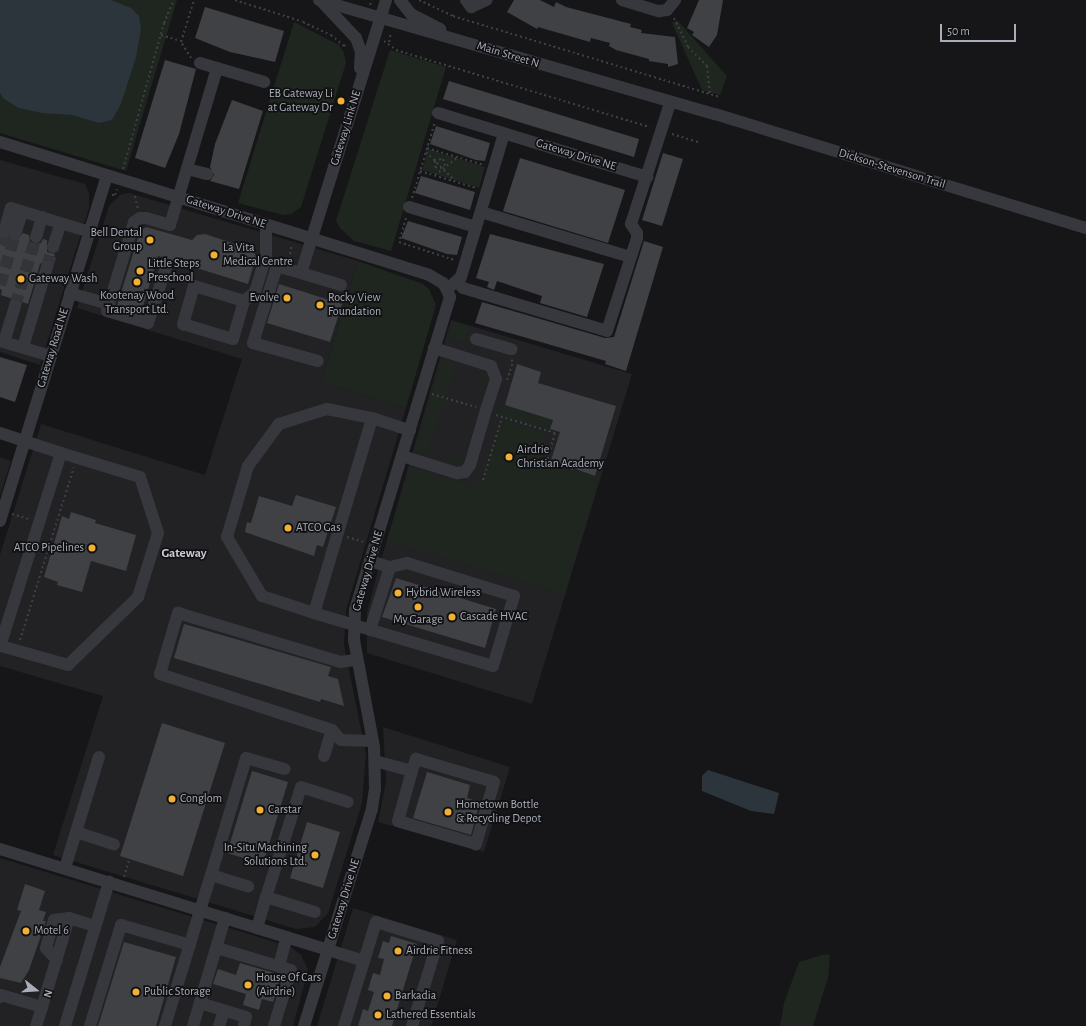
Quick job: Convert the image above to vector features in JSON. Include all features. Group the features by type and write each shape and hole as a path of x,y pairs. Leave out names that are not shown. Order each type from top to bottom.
{"street":[{"name":"Main Street N","path":"320,0 697,111"},
{"path":"320,0 356,38 361,52 360,83"},
{"name":"Gateway Link NE","path":"301,273 386,0"},
{"path":"400,0 411,14 464,42"},
{"path":"466,0 471,7 487,0"},
{"path":"622,0 659,11 672,4"},
{"path":"200,63 264,82"},
{"path":"166,267 148,323 107,311 134,222 140,218 170,225 217,68"},
{"path":"457,281 463,288 607,331 637,233 632,224 663,131 670,103"},
{"name":"Dickson-Stevenson Trail","path":"697,111 1086,228"},
{"name":"Gateway Drive NE","path":"438,113 647,177"},
{"path":"447,290 461,277 504,134"},
{"name":"Gateway Drive NE","path":"0,142 429,275 443,284 450,297 355,610 354,625 356,660 373,741 375,761 372,809 304,1026"},
{"path":"187,169 207,174"},
{"name":"Gateway Road NE","path":"0,521 2,505 24,441 107,175"},
{"path":"409,207 476,227"},
{"path":"10,234 17,210 90,232"},
{"path":"481,212 630,257"},
{"path":"36,237 42,217"},
{"path":"53,247 61,223"},
{"path":"244,301 194,286 183,324 233,339 244,301 255,292 266,257 266,225"},
{"path":"318,361 253,343 277,266 341,285"},
{"path":"23,348 47,267"},
{"path":"70,293 109,304"},
{"path":"15,306 2,341 51,356"},
{"path":"402,456 457,473 465,472 470,465 496,378 486,353 476,339"},
{"path":"434,348 486,353 512,349"},
{"path":"370,561 390,567 407,563 514,596 493,666 370,630 262,596 227,537 248,466 279,424 327,409 372,418 410,430"},
{"path":"314,613 372,418"},
{"path":"0,433 140,477 158,533 138,597 68,665 1,646 61,453"},
{"path":"370,630 390,567"},
{"path":"356,660 340,662 178,613 160,674 332,730 341,740 373,741"},
{"path":"324,756 332,730"},
{"path":"65,868 99,757"},
{"path":"165,1026 246,758 284,769"},
{"path":"416,759 494,782 476,844 398,821 412,771 416,759"},
{"path":"375,761 412,771"},
{"path":"257,928 301,787 348,802"},
{"path":"76,832 114,844"},
{"name":"Gateway Drive NE","path":"0,848 328,950"},
{"path":"211,875 248,886"},
{"path":"65,1026 109,882"},
{"path":"266,897 315,912"},
{"path":"36,1026 69,918 95,926"},
{"path":"193,1026 226,918"},
{"path":"344,1026 376,922 438,941 412,1026"},
{"path":"90,1026 121,925 190,945"},
{"path":"279,966 287,937"},
{"path":"217,948 291,970 274,1026"},
{"path":"328,950 364,960"},
{"path":"0,997 1,995 42,1007"},
{"path":"200,1003 246,1017 244,1026"},
{"path":"219,1026 224,1010"}],"path":[{"path":"122,171 161,36 174,0"},
{"path":"181,42 194,0"},
{"path":"235,0 313,26 331,35 344,46"},
{"path":"419,0 453,16 719,97"},
{"path":"672,4 688,47 707,66 710,94"},
{"path":"161,36 181,42 193,60 200,63"},
{"path":"388,42 396,50 699,142"},
{"path":"438,113 399,242 465,263"},
{"path":"427,148 486,166"},
{"path":"426,152 434,160 435,167 443,168 456,182"},
{"path":"435,176 458,157"},
{"path":"434,160 443,159 443,168"},
{"path":"420,171 479,189"},
{"path":"134,193 140,218"},
{"path":"286,268 293,241"},
{"path":"486,353 513,361 506,383"},
{"path":"421,391 486,410 502,417 555,433 547,461 574,469"},
{"path":"483,480 502,417"},
{"path":"19,643 74,466"},
{"path":"338,534 375,545"},
{"path":"121,886 129,859"}],"shaded area":[{"path":"0,0 177,0 126,171 0,133"},
{"path":"0,0 111,0 131,8 139,16 141,29 136,57 121,104 112,120 99,123 72,115 42,113 19,108 4,99 0,93"},
{"path":"677,20 727,76 720,95 702,90 672,23"},
{"path":"294,22 339,45 344,53 346,63 301,207 291,214 283,215 238,203"},
{"path":"390,50 446,67 391,251 354,241 340,228 336,221"},
{"path":"428,149 485,167 479,188 422,170"},
{"path":"0,160 85,184 89,193 89,208 40,365 0,352"},
{"path":"129,193 358,261 321,382 406,408 346,610 344,645 366,754 362,803 328,913 315,927 296,929 53,855 103,696 0,666 0,555 41,424 205,475 242,359 77,308 109,206 120,195"},
{"path":"358,261 423,284 429,289 436,305 406,408 321,382"},
{"name":"Airdrie Christian Academy","path":"451,320 632,374 532,704 367,653 367,612"},
{"path":"454,322 470,326 465,343 449,337"},
{"path":"446,359 464,366 455,366 446,397 432,393 442,360"},
{"path":"478,369 487,374 489,383 481,382 483,374 477,372"},
{"path":"432,395 453,402 451,406 443,405 428,452 436,455 435,458 415,450"},
{"path":"500,404 553,420 550,431 498,415"},
{"path":"502,419 547,433 538,461 599,478 565,594 387,540 409,469 412,468 471,486 473,480 483,483"},
{"path":"460,453 466,456 462,462 449,463 450,459 457,461"},
{"path":"0,457 11,461 0,496"},
{"path":"383,727 510,767 484,852 378,822 386,782"},
{"path":"708,770 779,793 774,814 751,811 702,791 702,776"},
{"path":"0,858 291,947 301,955 308,970 293,1026 0,1026"},
{"path":"353,908 457,940 431,1026 317,1026"},
{"path":"825,954 830,955 828,978 813,1026 780,1026 784,1003 799,962"}],"building":[{"path":"514,0 540,0 554,7 556,2 566,7 631,24 630,27 642,30 641,33 675,37 678,64 668,67 668,64 649,61 649,59 616,50 609,46 610,43 591,38 590,42 538,27 537,29 507,12"},
{"path":"699,0 723,0 717,35 709,47 692,35 694,32 687,28"},
{"path":"205,7 284,31 275,62 230,52 195,38"},
{"path":"165,60 196,69 179,134 165,168 135,158"},
{"path":"449,81 639,139 634,157 443,99"},
{"path":"232,100 263,111 239,189 210,181 214,175 210,167 215,144"},
{"path":"436,126 490,143 485,161 476,160 430,144"},
{"path":"663,153 683,159 662,226 642,220"},
{"path":"520,158 625,190 608,243 503,211"},
{"path":"421,176 475,192 470,210 415,193"},
{"path":"408,221 462,237 457,255 447,254 401,238"},
{"path":"146,227 192,240 197,235 205,234 253,250 256,257 248,284 158,256 141,313 117,306 140,231"},
{"name":"Gateway Wash","path":"23,233 29,235 30,242 34,244 41,243 43,239 47,240 47,252 55,254 52,262 46,260 40,264 28,304 1,295 2,290 0,289 0,238 8,238 16,242"},
{"path":"490,234 604,264 587,317 540,303 542,296 497,281 494,290 487,287 489,282 476,278"},
{"path":"644,241 663,247 626,371 605,364 606,361 475,323 482,302 605,338 614,337"},
{"path":"279,284 342,304 330,342 267,323"},
{"path":"0,357 27,365 15,402 0,397"},
{"path":"517,364 541,372 538,383 616,406 595,476 551,460 560,432 550,429 553,420 505,405"},
{"name":"ATCO Gas","path":"296,495 336,507 323,547 317,545 314,556 245,532 247,522 251,523 259,496 292,506"},
{"name":"ATCO Pipelines","path":"71,512 96,520 95,523 136,535 126,571 91,561 82,592 57,585 58,582 44,577 62,516 69,519"},
{"path":"396,578 496,609 485,648 382,617"},
{"path":"184,624 331,667 328,676 338,679 344,706 321,699 320,702 174,658"},
{"name":"Conglom","path":"162,723 225,743 183,876 120,856"},
{"name":"Carstar","path":"252,771 288,782 263,864 227,853"},
{"name":"Hometown Bottle & Recycling Depot","path":"427,772 470,785 467,798 480,802 471,835 413,818"},
{"name":"In-Situ Machining Solutions Ltd.","path":"307,822 340,832 323,888 290,878"},
{"name":"Motel 6","path":"25,884 45,891 39,910 46,912 43,921 46,921 29,970 21,983 0,978 0,967 21,911 17,910"},
{"path":"391,936 417,944 392,1026 358,1026 363,1009 368,1011 374,992 368,990 373,973 380,975 384,959 378,958 383,941 389,943"},
{"name":"Public Storage","path":"124,942 176,957 156,1026 98,1026"},
{"name":"House Of Cars (Airdrie)","path":"240,963 281,975 273,1002 262,999 259,1010 243,1005 246,994 213,984 218,969 236,975"}],"tunnel":[{"path":"0,245 4,232"},
{"path":"0,285 15,235"},
{"path":"15,306 36,237"},
{"path":"47,267 53,247"}],"place":[{"name":"EB Gateway Li at Gateway Dr","path":"341,101"},
{"name":"Bell Dental Group","path":"150,240"},
{"name":"La Vita Medical Centre","path":"214,255"},
{"name":"Little Steps Preschool","path":"140,271"},
{"name":"Gateway Wash","path":"21,279"},
{"name":"Kootenay Wood Transport Ltd.","path":"137,282"},
{"name":"Evolve","path":"287,298"},
{"name":"Rocky View Foundation","path":"320,305"},
{"name":"Airdrie Christian Academy","path":"509,457"},
{"name":"ATCO Gas","path":"288,528"},
{"name":"ATCO Pipelines","path":"92,548"},
{"name":"Hybrid Wireless","path":"398,593"},
{"name":"My Garage","path":"418,607"},
{"name":"Cascade HVAC","path":"452,617"},
{"name":"Conglom","path":"172,799"},
{"name":"Carstar","path":"260,810"},
{"name":"Hometown Bottle & Recycling Depot","path":"448,812"},
{"name":"In-Situ Machining Solutions Ltd.","path":"315,855"},
{"name":"Motel 6","path":"26,931"},
{"name":"Airdrie Fitness","path":"398,951"},
{"name":"House Of Cars (Airdrie)","path":"248,985"},
{"name":"Public Storage","path":"136,992"},
{"name":"Barkadia","path":"387,996"},
{"name":"Lathered Essentials","path":"378,1015"}],"district":[{"name":"Gateway","path":"184,554"}]}
